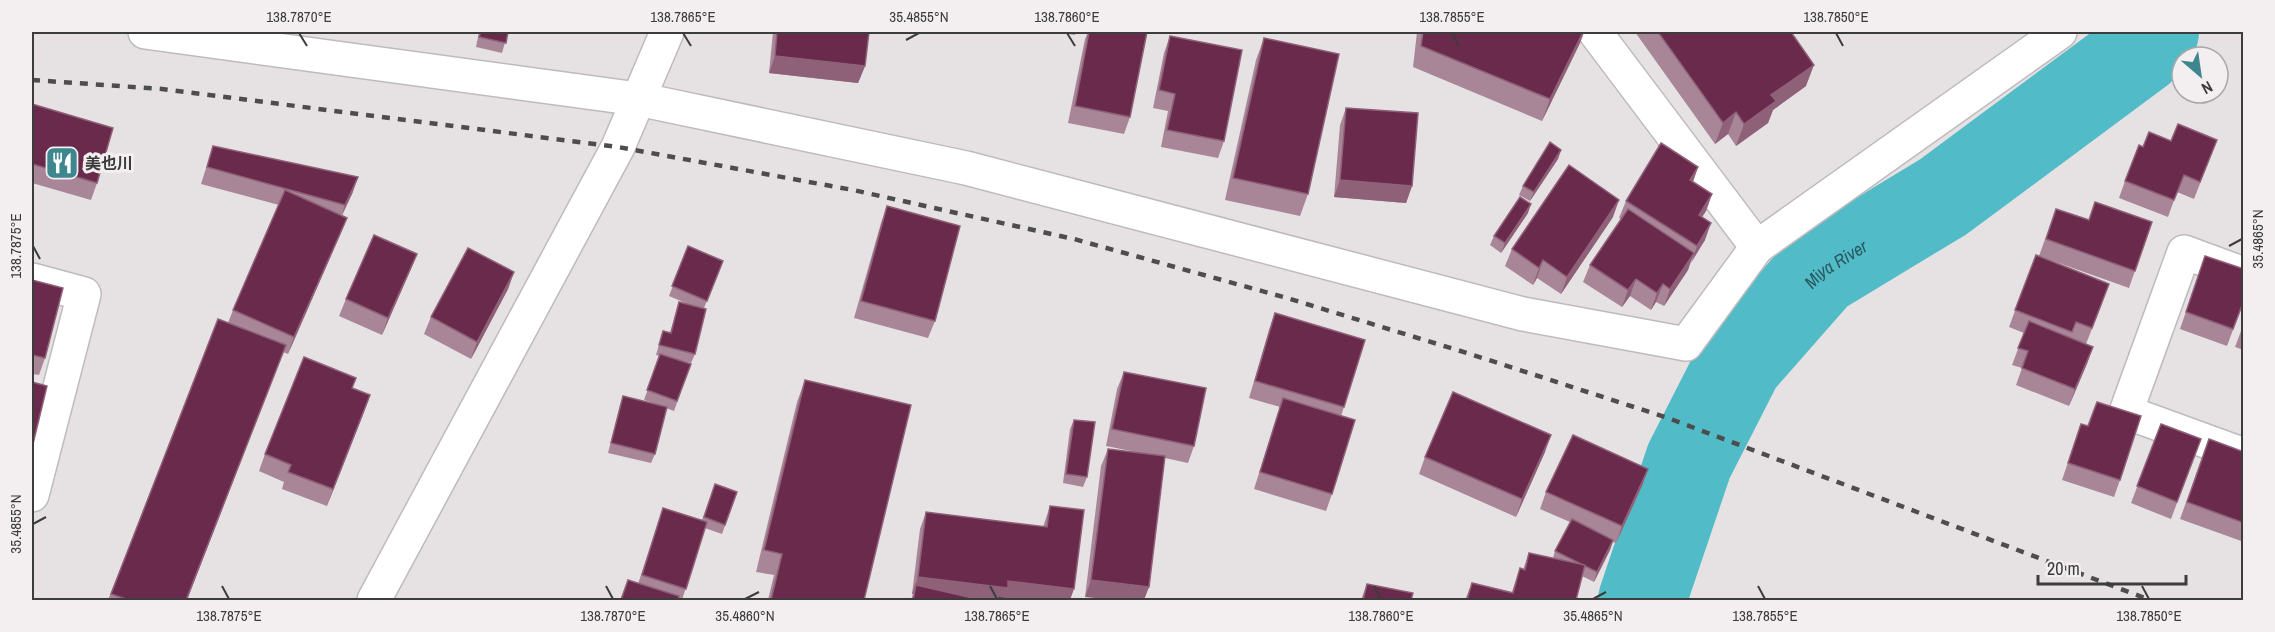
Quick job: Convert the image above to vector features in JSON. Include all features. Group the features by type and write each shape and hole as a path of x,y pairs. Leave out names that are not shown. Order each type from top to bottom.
{"street":[{"path":"145,32 638,99 966,168 1523,315 1686,344 1757,247 2044,36"},
{"path":"374,600 618,147 667,32"},
{"path":"1595,32 1757,247"},
{"path":"2244,274 2184,252 2126,412 2244,454"},
{"path":"32,280 84,294 32,495"}],"building":[{"path":"481,32 508,32 506,43 479,37"},
{"path":"777,32 869,32 865,66 775,56"},
{"path":"1089,32 1147,32 1130,117 1075,106"},
{"path":"1423,32 1583,32 1550,99 1421,46"},
{"path":"1658,32 1791,32 1814,65 1771,95 1776,101 1744,124 1736,112 1723,123"},
{"path":"1170,36 1242,50 1224,141 1167,130 1175,94 1159,90"},
{"path":"1264,38 1339,54 1308,194 1233,178"},
{"path":"32,104 113,128 97,183 32,164"},
{"path":"1346,108 1418,113 1412,186 1340,180"},
{"path":"2178,124 2217,140 2200,182 2184,175 2174,200 2125,181 2139,145 2143,147 2149,132 2171,141"},
{"path":"1550,142 1561,150 1534,192 1523,186"},
{"path":"1661,143 1698,167 1690,180 1712,194 1699,215 1711,223 1697,246 1626,201"},
{"path":"213,146 358,177 345,205 207,167"},
{"path":"1569,165 1619,200 1567,277 1543,260 1539,268 1512,249"},
{"path":"285,190 347,218 294,337 233,310"},
{"path":"1520,197 1531,204 1505,243 1494,236"},
{"path":"2095,202 2152,222 2135,271 2046,239 2056,209 2089,220"},
{"path":"887,206 960,226 935,321 861,301"},
{"path":"1628,209 1694,253 1670,289 1663,284 1657,293 1636,279 1628,290 1590,265"},
{"path":"374,235 417,254 388,318 346,299"},
{"path":"688,246 723,261 707,301 672,286"},
{"path":"468,248 514,272 477,342 431,317"},
{"path":"2036,255 2109,284 2092,328 2076,322 2072,332 2015,310"},
{"path":"2205,256 2244,269 2244,300 2233,329 2186,312"},
{"path":"32,280 63,288 45,358 32,355"},
{"path":"679,302 706,309 695,354 659,345 663,331 671,333"},
{"path":"1275,313 1365,340 1344,407 1255,381"},
{"path":"218,319 286,345 186,600 129,600 111,594"},
{"path":"2029,321 2093,347 2075,389 2022,368 2028,351 2018,348"},
{"path":"660,354 691,364 677,401 647,390"},
{"path":"304,357 356,378 352,388 370,395 333,489 288,472 291,465 265,454"},
{"path":"1124,372 1206,388 1194,446 1112,429"},
{"path":"805,380 911,405 864,600 771,600 782,554 764,550"},
{"path":"32,382 47,386 32,448"},
{"path":"1453,392 1551,435 1522,499 1425,457"},
{"path":"623,396 667,407 655,454 611,443"},
{"path":"1283,398 1355,420 1332,494 1260,472"},
{"path":"2097,402 2141,416 2120,480 2068,463 2081,424 2088,426"},
{"path":"1074,420 1095,422 1087,477 1066,474"},
{"path":"2161,424 2201,439 2177,502 2137,486"},
{"path":"1573,435 1648,469 1622,526 1546,492"},
{"path":"2209,439 2244,452 2244,523 2187,502"},
{"path":"1108,449 1165,456 1149,587 1091,580"},
{"path":"715,484 737,492 725,525 704,517"},
{"path":"1050,506 1084,510 1074,589 1008,581 1008,588 918,577 926,512 1047,527"},
{"path":"663,508 707,522 686,589 642,575"},
{"path":"1572,519 1613,540 1597,572 1555,551"},
{"path":"1529,553 1585,565 1576,600 1467,600 1472,583 1513,593 1520,568 1525,570"},
{"path":"628,580 679,596 678,600 621,600"},
{"path":"1367,584 1413,593 1411,600 1363,600"},
{"path":"916,585 977,599 977,600 913,600"},
{"path":"998,596 1022,600 997,600"}],"waterway":[{"name":"Miya River","path":"1642,600 1689,461 1739,363 1819,272 1943,197 2140,51 2155,32"}],"railway":[{"path":"32,80 162,89 618,147 853,190 1074,239 1287,298 1668,418 2150,600"}],"place":[{"name":"美也川","path":"62,163"}]}
